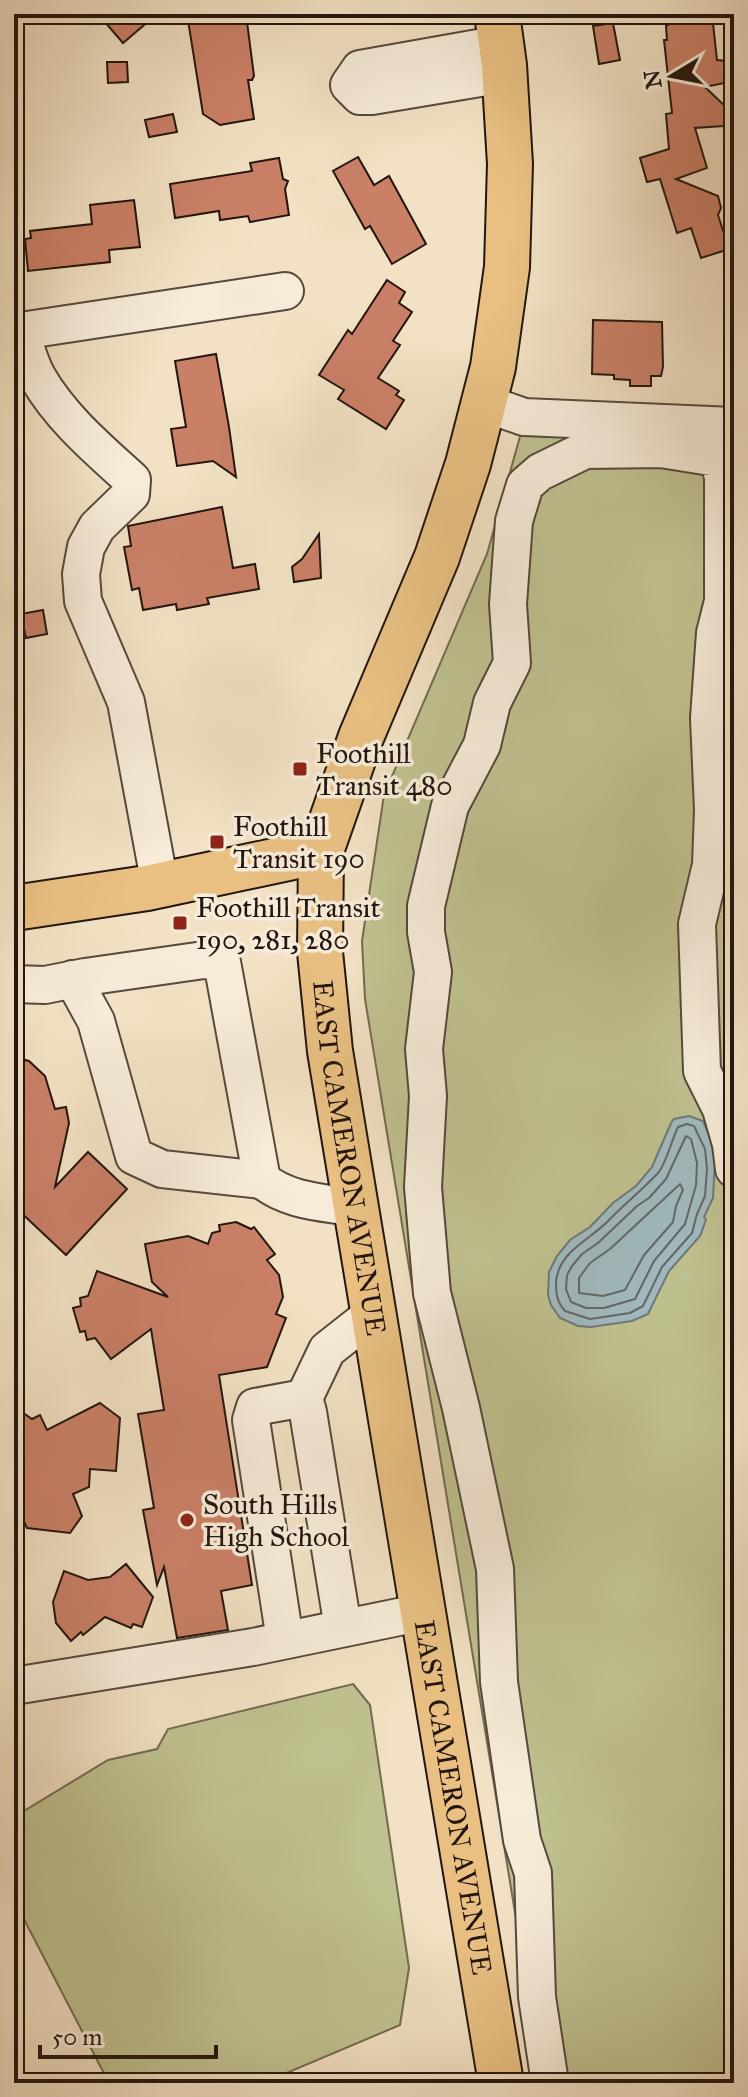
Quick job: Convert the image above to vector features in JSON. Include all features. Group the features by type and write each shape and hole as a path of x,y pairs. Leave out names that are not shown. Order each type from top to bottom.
{"main road":[{"name":"EAST CAMERON AVENUE","path":"501,44 510,164 507,267 493,367 468,464 437,557 361,737 321,851 320,952 324,1003 356,1208 501,2083"},
{"path":"14,908 160,885 321,851"}],"street":[{"path":"160,885 126,702 83,601 81,574 86,547 97,527 131,494 132,480 59,409 37,377 17,331 285,291"},
{"path":"484,403 524,417 734,426"},
{"path":"550,2083 539,2014 533,1873 522,1840 499,1682 495,1569 461,1408 432,1293 423,1187 428,1096 424,1049 433,972 426,932 426,906 450,806 482,745 492,703 512,663 508,604 514,521 525,485 540,472 585,450 661,449 717,458 723,476 723,601 715,633 709,718 713,810 711,865 697,924 702,1071 721,1109 734,1169"},
{"path":"14,984 45,985 204,960 222,962 262,1180"},
{"path":"73,979 96,1021 134,1156 162,1169 262,1180 274,1190 295,1198 356,1208"},
{"path":"343,1628 304,1398 327,1350 374,1313"},
{"path":"285,1640 251,1420 255,1407 304,1398"},
{"path":"14,1686 285,1640 423,1612"}],"green space":[{"path":"521,433 734,447 734,2083 543,2083 365,999 362,941 384,795 487,554"},
{"path":"353,1684 370,1705 409,1968 400,2025 263,2083 109,2083 14,1900 14,1817 108,1760 157,1749 168,1729"}],"water":[{"path":"689,1116 703,1121 715,1161 713,1198 700,1236 669,1271 648,1314 632,1321 591,1327 578,1326 560,1318 548,1295 549,1272 557,1256 570,1240 590,1227 613,1203 636,1186 652,1167 674,1119"}],"building":[{"path":"98,14 157,14 123,43"},
{"path":"187,14 246,14 254,76 248,80 254,119 220,125 203,114"},
{"path":"684,14 712,14 717,60 727,61 729,82 705,87 728,109 729,116 723,126 695,128 707,168 676,179 718,196 721,208 718,215 729,249 701,258 691,228 677,233 660,179 647,182 640,158 669,149 666,114 672,113 664,40 667,40 668,20 684,18"},
{"path":"613,23 620,60 599,64 593,26"},
{"path":"107,62 127,62 128,82 108,83"},
{"path":"173,114 177,132 149,137 145,120"},
{"path":"358,157 374,185 389,176 426,244 392,264 370,226 365,229 333,171"},
{"path":"279,158 283,179 288,181 285,189 289,215 250,222 248,216 220,220 219,211 175,218 170,184 252,171 250,163"},
{"path":"134,200 140,247 109,250 110,262 28,271 25,239 31,238 30,231 92,224 90,205"},
{"path":"387,280 405,292 399,303 412,312 393,341 400,345 378,378 399,391 396,395 404,400 386,429 338,399 344,390 319,375 348,330 352,334"},
{"path":"593,320 662,322 661,376 651,376 651,386 630,386 630,380 614,379 614,375 592,374"},
{"path":"216,354 236,477 213,461 177,466 171,429 186,427 175,361"},
{"path":"222,507 233,568 255,564 259,589 207,598 209,604 177,610 176,604 143,610 139,588 132,590 124,547 131,546 128,526"},
{"path":"319,534 321,578 294,582 292,567 302,559"},
{"path":"43,610 47,634 26,638 21,614"},
{"path":"14,1057 29,1061 45,1076 55,1109 66,1107 69,1123 55,1187 88,1152 127,1189 66,1255 14,1206"},
{"path":"236,1222 251,1229 254,1227 275,1254 267,1260 279,1275 283,1297 276,1314 286,1318 267,1367 219,1375 252,1585 221,1591 228,1630 177,1638 164,1567 157,1585 143,1510 154,1508 138,1414 164,1410 151,1329 111,1359 95,1338 87,1340 85,1331 80,1332 73,1308 81,1306 80,1298 88,1296 97,1271 168,1297 152,1282 145,1244 188,1236 208,1244 212,1233 220,1231 219,1225"},
{"path":"100,1403 120,1418 116,1471 90,1469 89,1487 73,1494 82,1516 70,1533 27,1528 14,1500 14,1424 19,1410 32,1419 40,1415 47,1430"},
{"path":"126,1564 153,1597 142,1627 133,1624 131,1628 105,1617 71,1641 56,1623 53,1602 64,1571 88,1580 110,1577"}],"place":[{"name":"Foothill Transit 480","path":"300,769"},
{"name":"Foothill Transit 190","path":"217,842"},
{"name":"Foothill Transit 190, 281, 280","path":"180,923"},
{"name":"South Hills High School","path":"187,1520"}]}
